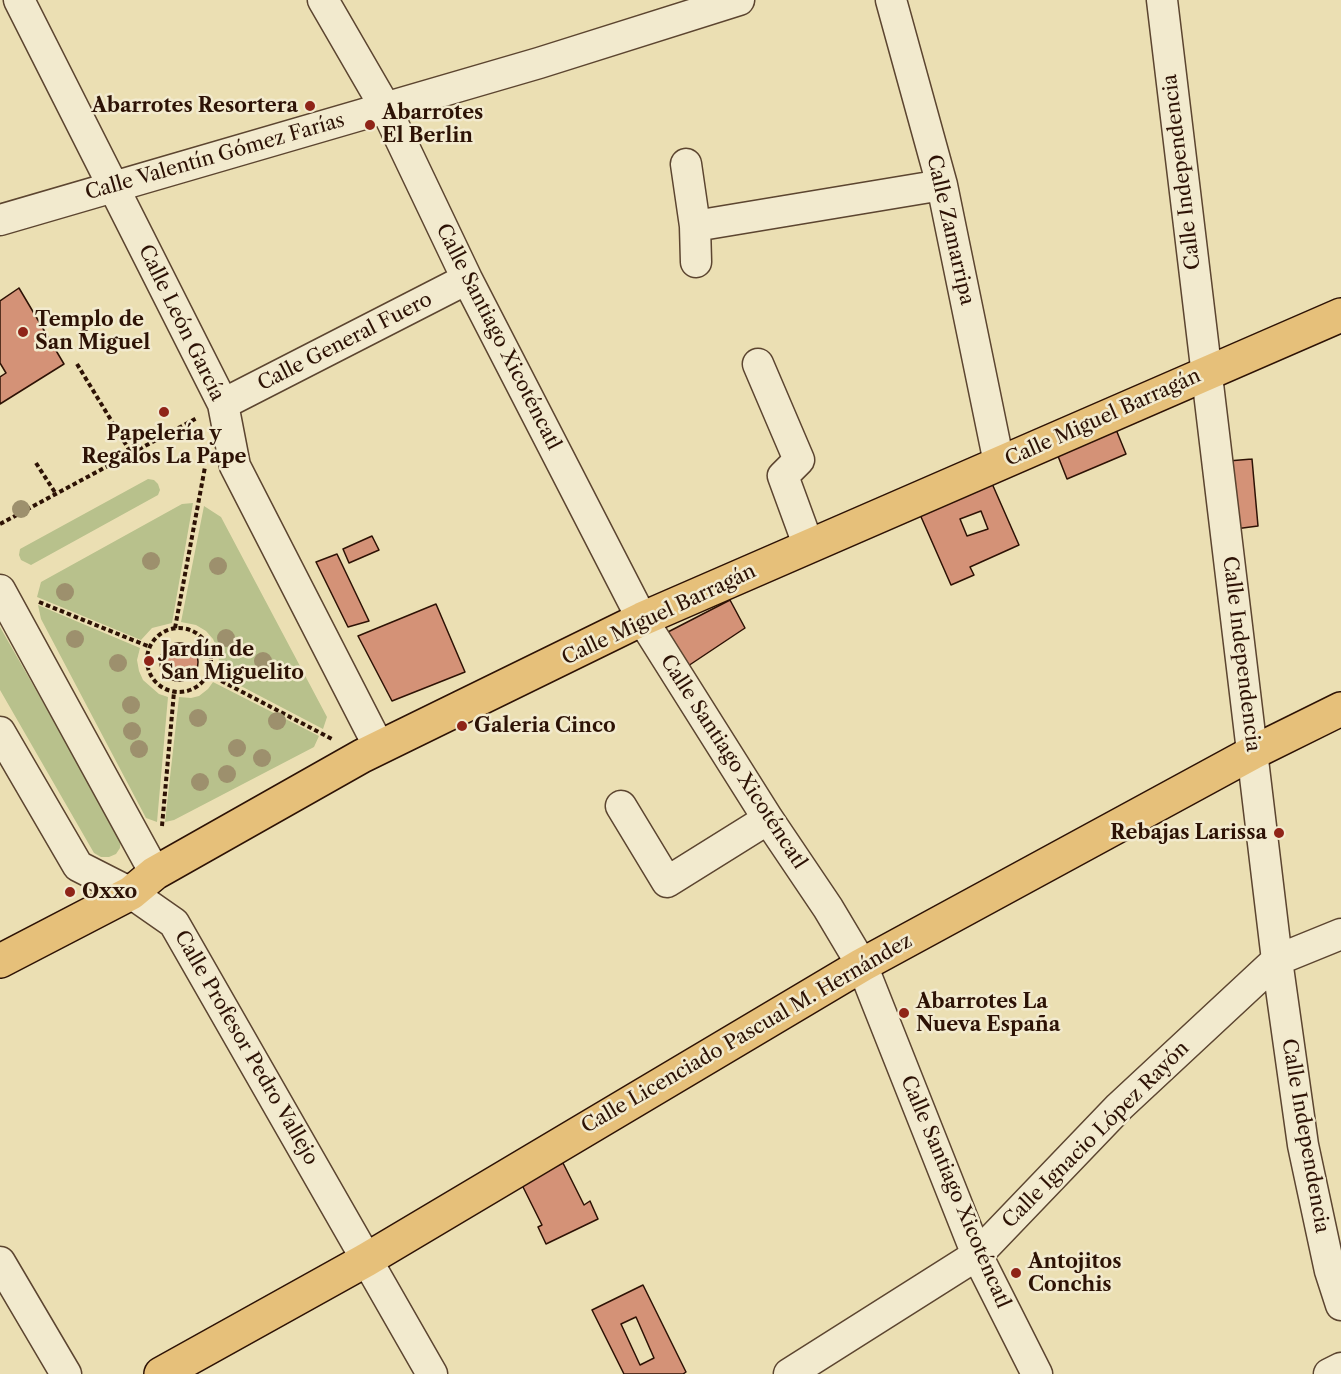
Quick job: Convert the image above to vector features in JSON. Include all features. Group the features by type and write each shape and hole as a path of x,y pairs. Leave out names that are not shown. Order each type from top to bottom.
{"main road":[{"name":"Calle Miguel Barragán","path":"0,961 143,883 370,752 642,620 1341,315"},
{"name":"Calle Licenciado Pascual M. Hernández","path":"161,1374 366,1260 861,965 1254,752 1341,709"}],"street":[{"name":"Calle León García","path":"19,0 223,405 235,466 370,752"},
{"name":"Calle Santiago Xicoténcatl","path":"323,0 385,107 467,279 642,620 768,819 828,908 861,965 977,1255 1037,1374"},
{"name":"Calle Valentín Gómez Farías","path":"0,220 539,63 739,0"},
{"name":"Calle Zamarripa","path":"891,0 942,184 999,463"},
{"name":"Calle Independencia","path":"1162,0 1254,752 1277,960 1303,1145 1330,1271 1341,1305"},
{"path":"686,165 695,226 696,262"},
{"path":"695,226 942,184"},
{"name":"Calle General Fuero","path":"223,405 467,279"},
{"path":"758,364 800,460 783,476 809,547"},
{"path":"0,590 143,883"},
{"name":"Calle Profesor Pedro Vallejo","path":"0,732 78,866 143,883 174,922 432,1374"},
{"path":"621,806 667,882 768,819"},
{"name":"Calle Ignacio López Rayón","path":"789,1374 977,1255 1119,1107 1277,960 1341,934"},
{"path":"0,1262 66,1374"},
{"path":"1329,1374 1341,1368"}],"path":[{"path":"77,364 131,453"},
{"path":"0,524 187,423"},
{"path":"175,628 206,460"},
{"path":"36,463 57,494"},
{"path":"29,598 150,647"},
{"path":"175,628 186,629 197,634 205,641 210,652 211,663 208,674 194,689 185,692 174,692 163,688 154,681 148,670 147,659 150,647 165,631 175,628"},
{"path":"208,674 370,752"},
{"path":"143,883 174,692"}],"green space":[{"path":"148,479 158,484 160,490 158,495 31,565 21,560 20,549"},
{"path":"193,503 172,623 152,628 141,640 37,597 41,582 182,504"},
{"path":"204,506 221,517 327,717 323,729 216,673 219,662 218,650 213,639 196,625 181,622"},
{"path":"38,605 140,648 137,660 143,680 159,694 168,697 157,822 146,818 41,619"},
{"path":"0,627 121,839 120,848 116,854 101,857 94,853 0,690"},
{"path":"213,682 319,736 314,747 174,820 165,822 179,697 199,696"}],"building":[{"name":"Templo de San Miguel","path":"19,288 64,364 0,404 0,377 6,373 0,363 0,301"},
{"path":"1115,427 1126,454 1067,479 1056,451"},
{"path":"1252,459 1258,526 1235,529 1228,461"},
{"path":"990,479 1019,545 970,567 974,575 951,585 918,510","holes":["981,511 988,529 967,536 960,519"]},
{"path":"372,536 379,550 349,563 343,549"},
{"path":"337,554 369,621 348,627 316,562"},
{"path":"730,600 745,628 685,668 666,633"},
{"path":"436,604 465,672 392,701 358,636"},
{"path":"179,643 186,644 192,649 197,655 197,669 192,675 186,680 179,681 172,680 166,675 161,669 160,662 161,655 166,649 172,644"},
{"path":"563,1163 584,1205 590,1201 598,1219 546,1244 538,1227 542,1225 521,1183"},
{"path":"643,1285 686,1372 683,1374 624,1374 592,1310","holes":["636,1317 654,1358 640,1365 621,1324"]}],"place":[{"name":"Abarrotes Resortera","path":"310,106"},
{"name":"Abarrotes El Berlin","path":"370,125"},
{"name":"Templo de San Miguel","path":"23,332"},
{"name":"Papelería y Regalos La Pape","path":"164,412"},
{"name":"Jardín de San Miguelito","path":"149,661"},
{"name":"Galeria Cinco","path":"462,726"},
{"name":"Rebajas Larissa","path":"1279,833"},
{"name":"Oxxo","path":"70,892"},
{"name":"Abarrotes La Nueva España","path":"904,1013"},
{"name":"Antojitos Conchis","path":"1016,1273"}]}
